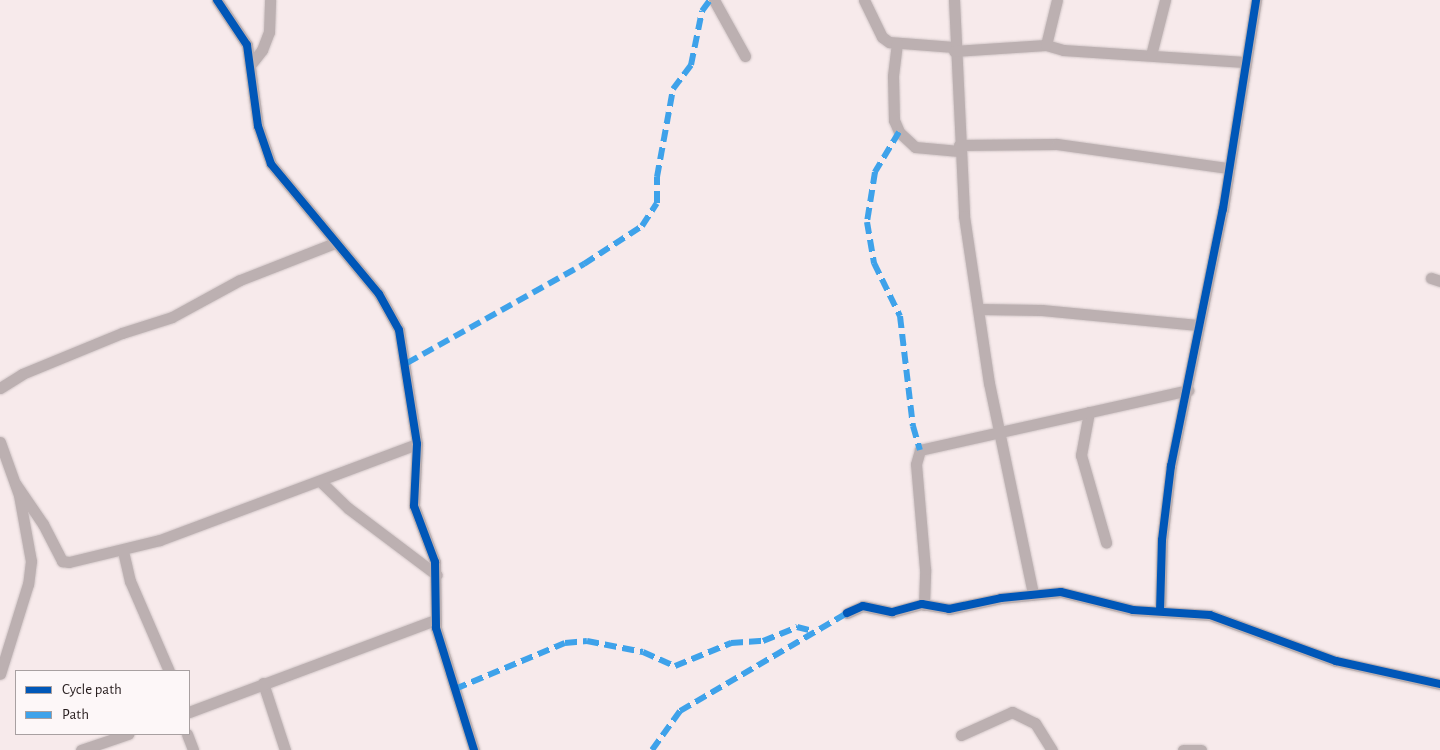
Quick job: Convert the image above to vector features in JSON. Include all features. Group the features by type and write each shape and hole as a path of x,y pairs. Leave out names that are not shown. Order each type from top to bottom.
{"street":[{"path":"218,0 247,45 264,149 283,181 383,300 399,330 417,444 414,506 433,551 437,576 435,620 441,652 474,750"},
{"path":"251,64 262,50 269,32 270,0"},
{"path":"714,0 745,56"},
{"path":"864,0 882,37 897,43 954,49 1046,45 1063,50 1245,62"},
{"path":"954,0 954,49 959,148 979,309 999,435 1033,594"},
{"path":"1046,45 1057,0"},
{"path":"1151,55 1165,0"},
{"path":"1160,611 1164,512 1188,390 1197,325 1228,168 1256,0"},
{"path":"897,43 893,76 894,120 898,132 916,147 959,148 1057,144 1228,168"},
{"path":"0,388 22,374 122,333 172,317 240,280 335,243"},
{"path":"979,309 1042,310 1197,325"},
{"path":"924,605 917,456 920,450 932,445 999,435 1188,390"},
{"path":"1090,412 1081,455 1106,542"},
{"path":"0,442 15,483 31,561 28,584 0,674"},
{"path":"15,483 43,524 62,561 123,551 241,512 417,444"},
{"path":"320,481 348,508 437,576"},
{"path":"123,551 130,581 169,670"},
{"path":"847,613 863,606 892,612 924,605 949,609 1033,594 1060,592 1133,610 1210,615 1336,661 1440,684"},
{"path":"190,712 435,620"},
{"path":"263,683 285,750"},
{"path":"961,735 1012,712 1034,723 1052,750"},
{"path":"80,750 125,735"},
{"path":"187,735 193,750"},
{"path":"1183,750 1201,750"}],"marked path":[{"path":"407,363 584,264 642,226 657,203 657,177 673,89 691,65 702,11 710,0"},
{"path":"899,132 875,172 867,222 874,263 900,316 913,426 920,450"},
{"path":"652,750 680,711 847,613"},
{"path":"455,689 565,643 587,641 643,652 675,666 731,643 763,641 797,627 813,631"}],"cycle path":[{"path":"217,0 247,45 258,126 271,164 379,294 399,330 417,444 414,506 435,562 436,628 474,750"},
{"path":"1160,611 1162,540 1171,466 1223,209 1256,0"},
{"path":"847,613 863,606 892,612 922,604 949,609 1001,598 1061,592 1133,610 1210,615 1336,661 1440,684"}]}
